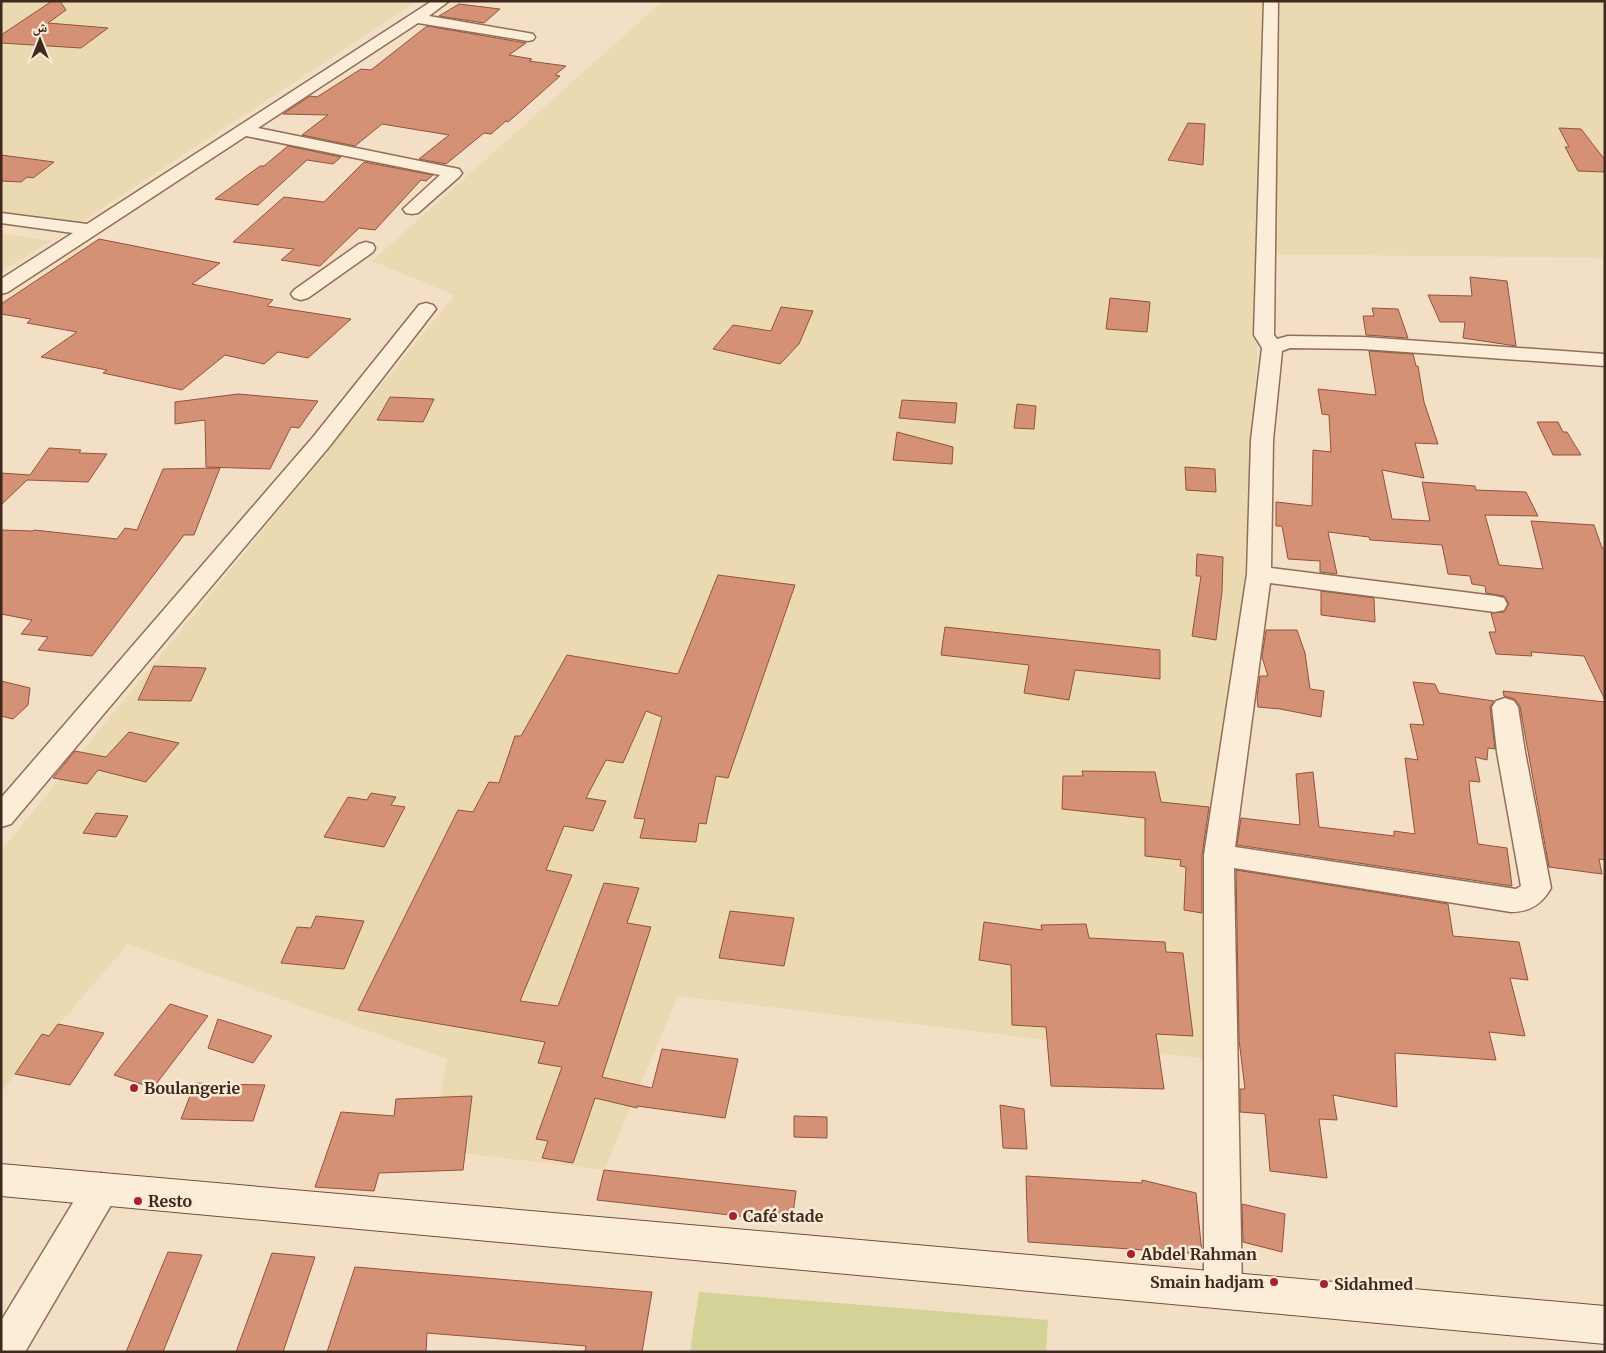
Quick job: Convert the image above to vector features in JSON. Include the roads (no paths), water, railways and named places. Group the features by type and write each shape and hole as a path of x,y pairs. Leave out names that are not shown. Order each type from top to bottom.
{"main road":[{"path":"1,1180 1605,1325"}],"street":[{"path":"1,288 442,1"},
{"path":"1223,1290 1220,855 1259,574 1262,440 1272,348 1264,335 1271,1"},
{"path":"416,18 528,37"},
{"path":"244,130 453,173 412,209"},
{"path":"1,218 90,230"},
{"path":"301,294 366,248"},
{"path":"1,817 321,442 426,308"},
{"path":"1272,348 1288,342 1362,343 1605,360"},
{"path":"1259,574 1495,604"},
{"path":"1220,855 1492,898 1518,901 1529,897 1536,888 1510,752 1505,707"},
{"path":"4,1352 101,1189"}],"place":[{"name":"Boulangerie","path":"134,1088"},
{"name":"Resto","path":"138,1201"},
{"name":"Café stade","path":"733,1216"},
{"name":"Abdel Rahman","path":"1131,1254"},
{"name":"Smain hadjam","path":"1274,1282"},
{"name":"Sidahmed","path":"1324,1284"}]}
